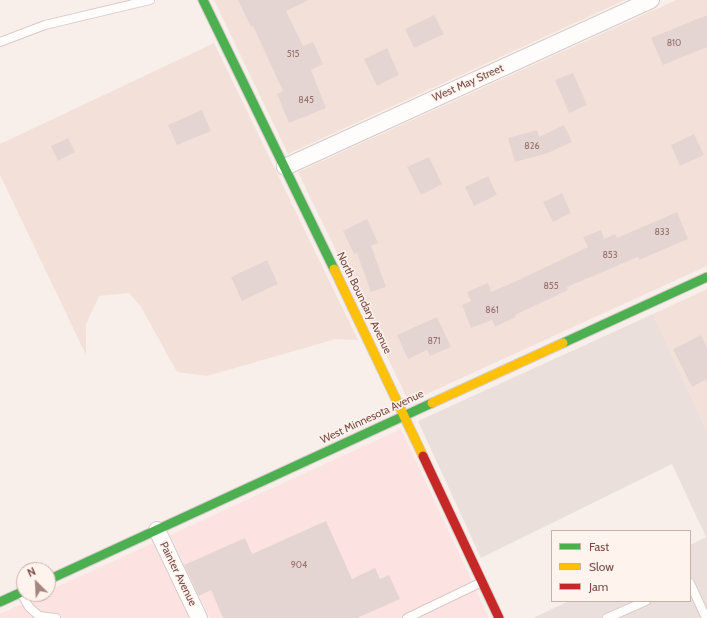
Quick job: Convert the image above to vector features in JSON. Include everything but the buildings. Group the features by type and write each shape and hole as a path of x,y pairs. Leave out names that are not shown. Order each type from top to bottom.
{"street":[{"name":"North Boundary Avenue","path":"203,0 405,416 500,618"},
{"name":"West May Street","path":"285,167 650,0"},
{"name":"West Minnesota Avenue","path":"56,576 707,277"},
{"name":"Painter Avenue","path":"157,530 200,618"},
{"path":"0,602 16,594"}],"lane":[{"path":"0,42 45,25 150,0"},
{"path":"407,618 482,581"},
{"path":"691,585 706,618"},
{"path":"27,602 29,607 39,616 56,618"},
{"path":"607,618 644,602"}],"shaded area":[{"path":"214,0 625,0 288,154"},
{"path":"676,0 707,0 707,266 409,402 298,172"},
{"path":"214,43 358,340 336,339 207,376 177,372 141,307 129,293 99,296 86,324 86,355 0,175 0,144"},
{"path":"707,289 707,431 653,314"},
{"path":"653,314 707,431 707,618 533,618 567,602 691,602 691,544 706,537 672,464 481,558 418,421"},
{"path":"401,429 489,618 210,618 170,535"},
{"path":"153,543 189,618 0,618 0,614 26,602 56,602 56,587"}],"traffic: fast":[{"path":"203,0 334,269"},
{"path":"563,343 707,277"},
{"path":"56,576 432,403"},
{"path":"0,602 16,595"}],"traffic: slow":[{"path":"334,269 423,456"},
{"path":"432,403 563,343"}],"traffic: jam":[{"path":"423,456 499,618"}]}
